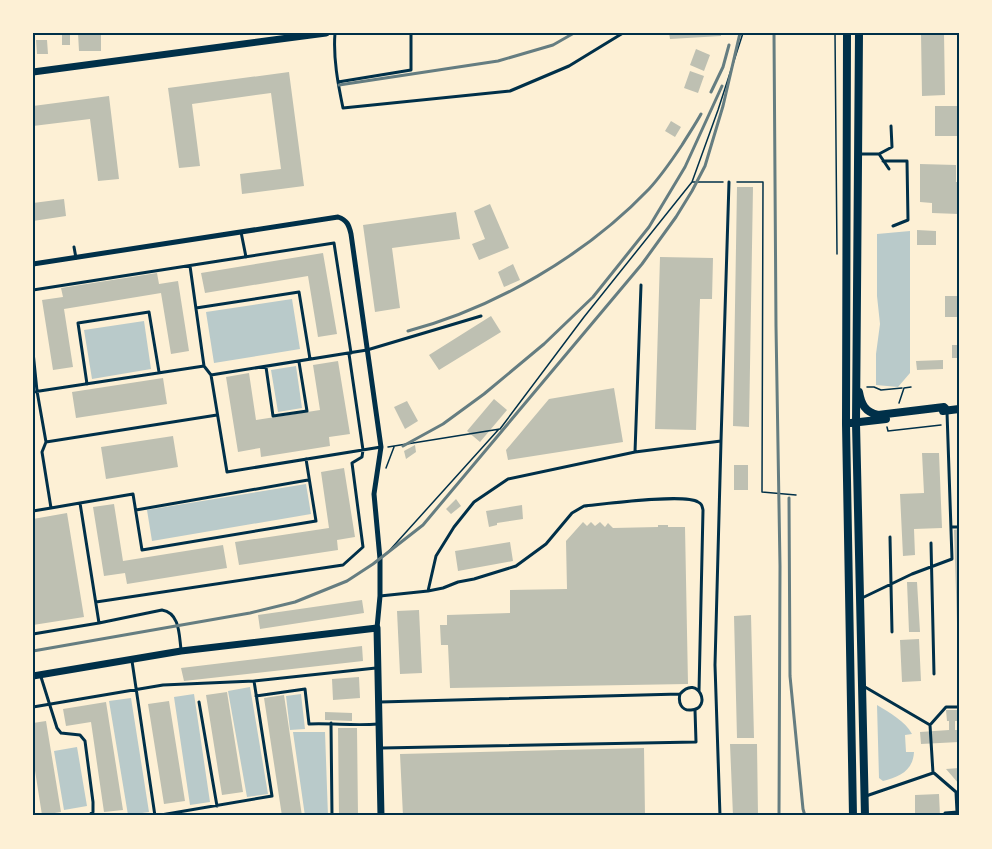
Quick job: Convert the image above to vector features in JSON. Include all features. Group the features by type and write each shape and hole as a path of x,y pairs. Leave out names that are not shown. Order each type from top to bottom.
{"main road":[{"path":"848,33 846,424 853,816"},
{"path":"859,33 856,423 865,816"},
{"path":"856,375 861,404 873,414 944,407 947,410"},
{"path":"846,424 959,409"}],"street":[{"path":"33,72 326,33"},
{"path":"33,264 338,217 344,219 348,224 381,447 374,494 380,559 377,628 381,816"},
{"path":"37,676 181,651 377,628"}],"lane":[{"path":"335,33 338,82 343,108 510,91 569,66 623,33"},
{"path":"338,82 411,70 411,33"},
{"path":"858,154 879,154 892,147 891,126"},
{"path":"879,154 889,170"},
{"path":"883,161 907,161 908,220 893,226"},
{"path":"720,816 715,665 729,182"},
{"path":"241,232 246,257"},
{"path":"33,290 334,243 363,450 362,457 352,463 363,547 343,565 96,602"},
{"path":"74,248 76,258"},
{"path":"190,266 204,366 211,375 227,472 381,447"},
{"path":"634,452 641,285"},
{"path":"196,308 299,292 310,359"},
{"path":"87,384 78,323 149,312 159,372"},
{"path":"211,375 367,350 481,316"},
{"path":"33,352 35,392 45,442 42,452 51,508"},
{"path":"266,367 273,416 307,411 299,361"},
{"path":"35,392 204,366"},
{"path":"860,599 952,559 947,410"},
{"path":"45,442 217,415"},
{"path":"428,591 436,556 454,527 474,502 508,479 634,452 720,441"},
{"path":"33,511 133,494 142,550 315,522 306,459"},
{"path":"136,510 309,480"},
{"path":"380,596 428,591 516,566 546,544 572,513 584,506 669,498 699,502 703,510 699,691"},
{"path":"80,503 99,623"},
{"path":"951,527 959,527"},
{"path":"890,537 892,633"},
{"path":"931,543 934,674"},
{"path":"33,634 162,610 175,618 181,651"},
{"path":"132,659 155,816 272,796 254,681"},
{"path":"33,707 163,685 254,681 378,668"},
{"path":"37,676 57,728 61,733 80,735 86,741 93,802 93,812 88,816"},
{"path":"862,686 930,725"},
{"path":"689,687 699,691 702,696 700,707 690,711 680,705 680,694 684,689 689,687"},
{"path":"256,696 305,689 309,724 366,725 379,723"},
{"path":"379,702 680,694"},
{"path":"199,702 217,806"},
{"path":"945,816 945,813 958,812 956,792 933,773 930,725 945,707 959,707"},
{"path":"380,748 696,742 695,710"},
{"path":"331,723 332,816"},
{"path":"864,797 933,773"}],"path":[{"path":"389,551 500,429 584,317 692,182 743,33"},
{"path":"692,182 763,182 762,492 796,495"},
{"path":"867,387 881,390 904,388"},
{"path":"381,447 500,429"},
{"path":"386,467 394,446"}],"shaded area":[{"path":"910,231 910,373 898,387 876,385 876,354 880,324 877,296 877,234"},
{"path":"292,299 300,349 214,363 206,312"},
{"path":"144,321 151,369 92,379 84,330"},
{"path":"296,366 302,408 278,412 271,370"},
{"path":"306,484 311,514 152,541 147,510"},
{"path":"250,687 268,794 247,797 228,691"},
{"path":"194,694 210,802 190,805 174,697"},
{"path":"301,694 305,729 290,730 286,696"},
{"path":"131,698 149,812 128,815 109,701"},
{"path":"877,705 909,729 912,734 905,735 906,752 914,752 911,764 904,772 883,781 879,778"},
{"path":"293,732 325,732 328,816 305,816"},
{"path":"77,747 87,806 64,810 54,751"}],"building":[{"path":"62,33 70,33 70,45 62,45"},
{"path":"78,33 101,33 101,51 79,51"},
{"path":"669,33 721,33 721,36 670,39"},
{"path":"921,33 944,33 945,95 922,96"},
{"path":"36,40 47,40 48,54 37,54"},
{"path":"696,49 710,55 704,71 690,65"},
{"path":"690,71 704,76 698,93 684,88"},
{"path":"289,72 304,186 242,194 240,174 281,169 271,93 192,104 200,166 179,168 168,88"},
{"path":"109,96 119,179 98,181 90,119 33,126 33,106"},
{"path":"935,106 959,106 959,136 935,136"},
{"path":"671,121 681,127 675,137 665,131"},
{"path":"920,164 956,165 956,182 959,182 959,214 932,213 932,203 920,202"},
{"path":"737,187 753,187 749,427 733,426"},
{"path":"64,199 66,216 33,221 33,203"},
{"path":"490,204 509,248 479,260 472,244 485,239 474,211"},
{"path":"456,212 460,239 392,248 400,308 375,312 363,225"},
{"path":"917,230 936,231 936,245 917,245"},
{"path":"323,253 337,334 318,337 308,276 205,293 201,273"},
{"path":"660,257 713,258 712,299 700,299 696,430 655,429"},
{"path":"513,264 520,280 504,287 498,272"},
{"path":"157,273 159,284 178,281 189,351 171,354 161,293 64,309 73,367 53,370 42,300 63,297 61,288"},
{"path":"945,296 959,296 959,317 945,317"},
{"path":"491,316 501,332 439,370 429,355"},
{"path":"952,345 959,345 959,358 952,358"},
{"path":"943,360 943,369 917,370 916,361"},
{"path":"338,361 350,434 329,437 330,446 261,457 260,448 238,452 226,377 249,373 256,420 320,410 313,365"},
{"path":"163,378 167,404 76,418 72,392"},
{"path":"614,388 623,442 508,460 506,450 549,399"},
{"path":"494,399 507,410 480,442 467,431"},
{"path":"407,401 418,421 405,429 394,407"},
{"path":"173,436 178,467 106,479 101,447"},
{"path":"415,445 416,452 406,459 404,451"},
{"path":"922,453 939,453 942,528 914,529 915,555 903,556 900,494 924,493"},
{"path":"734,465 748,465 748,490 734,490"},
{"path":"344,468 355,537 337,540 338,550 239,565 235,542 329,528 321,472"},
{"path":"456,499 461,506 451,514 446,509"},
{"path":"114,504 123,561 223,545 227,568 127,584 125,573 104,576 93,507"},
{"path":"522,505 523,519 497,523 489,527 486,511"},
{"path":"67,513 84,617 33,625 33,519"},
{"path":"583,522 587,526 591,522 595,526 600,522 605,527 608,523 613,528 658,527 658,525 685,527 688,684 450,688 448,645 441,645 440,625 447,625 447,615 510,613 510,590 567,589 566,541"},
{"path":"959,529 959,623 957,623 954,530"},
{"path":"510,542 513,561 458,571 455,551"},
{"path":"907,582 917,582 920,632 909,632"},
{"path":"362,600 364,613 260,629 258,615"},
{"path":"419,610 422,673 400,674 397,611"},
{"path":"751,615 754,738 737,738 734,616"},
{"path":"919,639 921,681 902,682 900,640"},
{"path":"362,646 363,661 184,681 181,668"},
{"path":"359,677 360,698 333,700 332,679"},
{"path":"227,692 243,792 222,795 206,695"},
{"path":"284,695 302,816 282,816 264,698"},
{"path":"169,701 185,801 164,804 148,704"},
{"path":"106,702 123,810 104,812 91,722 66,726 63,709"},
{"path":"946,710 959,710 959,721 955,721 955,730 959,730 959,742 921,744 920,732 949,730"},
{"path":"325,712 352,713 352,721 325,720"},
{"path":"46,721 61,812 42,815 33,758 33,723"},
{"path":"338,728 357,728 358,816 339,816"},
{"path":"730,744 757,744 758,816 733,816"},
{"path":"644,748 645,816 403,816 400,754"},
{"path":"959,768 959,784 946,769"},
{"path":"939,794 940,816 915,816 915,795"}],"railway":[{"path":"339,85 498,61 553,45 574,33"},
{"path":"33,651 250,613 295,602 347,581 423,525 642,264 676,217 705,166 723,106 740,33"},
{"path":"774,33 780,566 779,816"},
{"path":"711,92 723,67 729,45"},
{"path":"403,446 443,424 484,394 544,344 593,297 649,227 685,167 722,86"},
{"path":"408,331 441,321 506,293 538,276 597,236 653,184 678,151 701,114"},
{"path":"789,498 790,676 805,816"}]}
